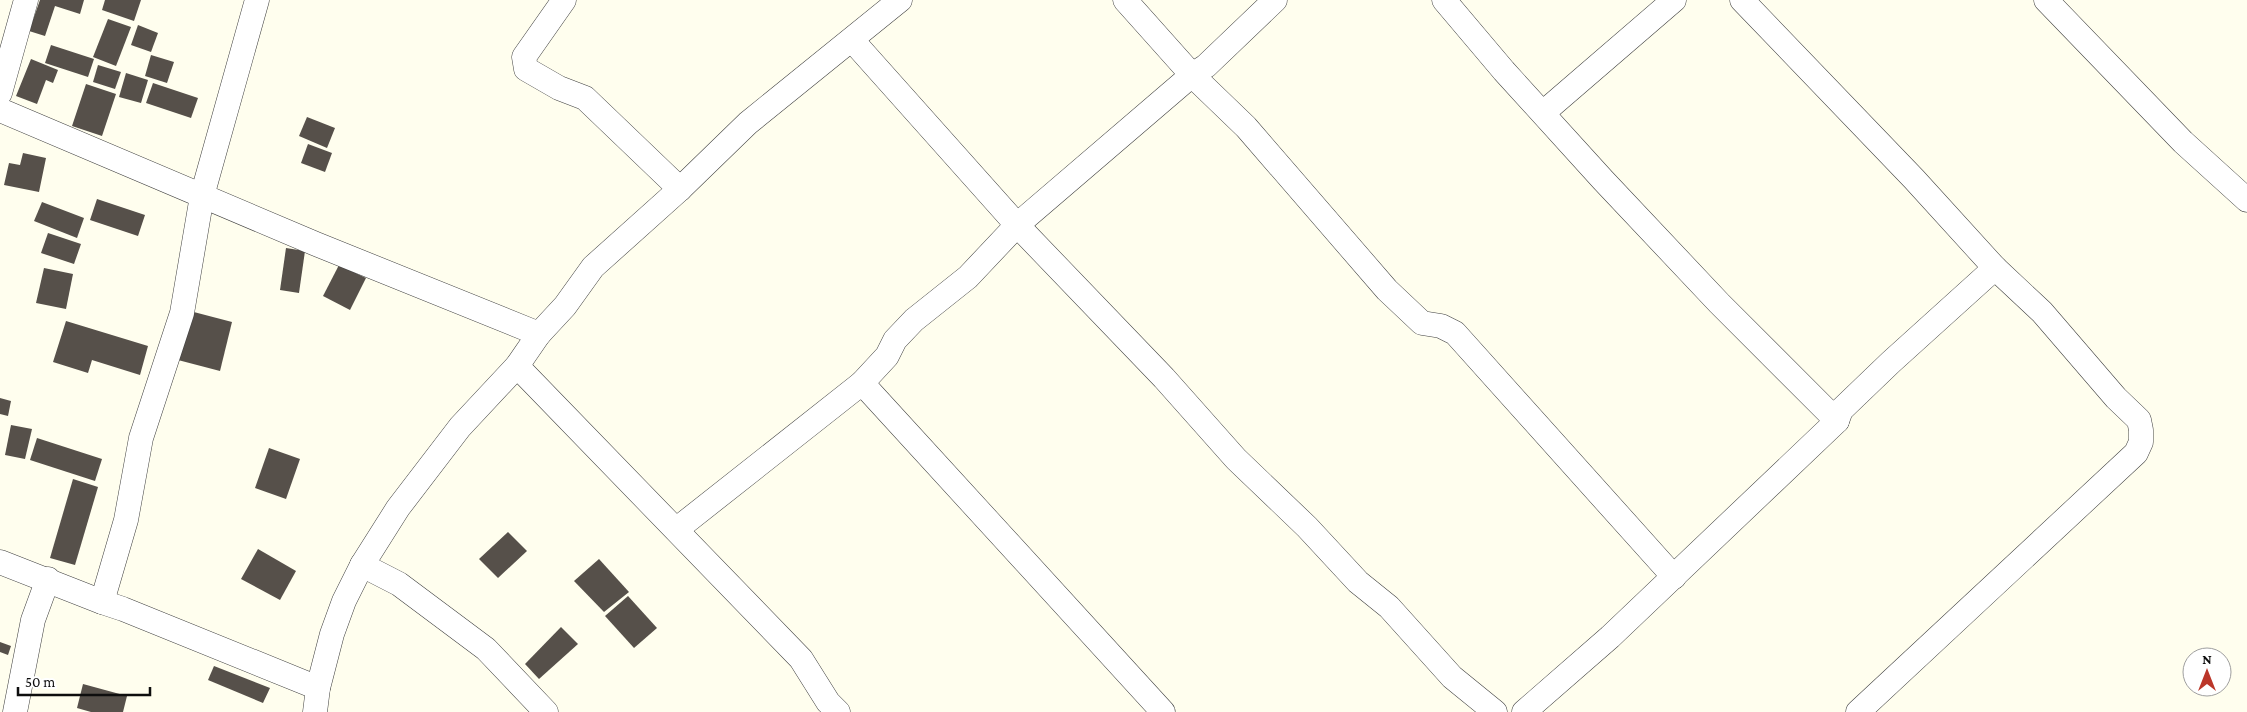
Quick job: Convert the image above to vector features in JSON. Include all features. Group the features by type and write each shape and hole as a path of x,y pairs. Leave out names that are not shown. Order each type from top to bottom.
{"street":[{"path":"0,93 26,0"},
{"path":"102,602 126,520 141,438 182,313 202,196 257,0"},
{"path":"564,0 524,57 526,69 559,88 585,98 680,189"},
{"path":"315,712 318,688 332,634 344,601 362,565 398,508 460,426 517,366 539,334 565,306 593,267 680,189 748,123 900,0"},
{"path":"1125,0 1192,75 1246,127 1387,290 1422,323 1441,326 1455,333 1674,577"},
{"path":"677,530 862,383 887,356 895,340 914,320 968,277 1017,225 1192,75 1206,66 1275,0"},
{"path":"1444,0 1504,71 1544,112 1603,180 1719,303 1837,421"},
{"path":"1544,112 1623,46 1674,0"},
{"path":"1742,0 1914,179 1995,268 2042,312 2116,398 2139,420 2142,430 2136,453 1858,712"},
{"path":"2046,0 2183,142 2247,200"},
{"path":"852,40 1017,225 1164,378 1236,459 1307,527 1358,582 1388,607 1452,677 1495,712"},
{"path":"0,110 202,196 539,334"},
{"path":"1524,712 1610,637 1674,577 1837,421 1841,410 1995,268"},
{"path":"517,366 801,659 828,702 838,712"},
{"path":"862,383 1163,712"},
{"path":"0,562 48,579 102,602 124,608 318,688"},
{"path":"362,565 399,584 486,649 546,712"},
{"path":"15,712 33,620 48,579"}],"building":[{"path":"40,0 84,0 80,14 55,6 45,36 29,31"},
{"path":"105,0 141,0 134,21 102,10"},
{"path":"108,19 131,27 116,66 93,57"},
{"path":"138,25 158,33 151,52 131,45"},
{"path":"51,45 94,59 88,77 45,63"},
{"path":"151,55 174,62 167,83 145,76"},
{"path":"31,59 58,70 53,83 46,80 37,104 16,96"},
{"path":"98,65 121,72 115,89 93,82"},
{"path":"126,73 148,80 141,103 119,97"},
{"path":"153,83 198,98 191,118 146,103"},
{"path":"86,84 116,94 102,136 72,126"},
{"path":"307,117 335,128 327,148 299,136"},
{"path":"308,144 332,153 325,172 301,163"},
{"path":"23,153 46,158 39,192 4,185 9,163 20,165"},
{"path":"97,199 145,215 138,236 90,220"},
{"path":"42,202 84,218 77,238 34,221"},
{"path":"48,233 81,244 74,264 41,253"},
{"path":"286,248 305,251 299,293 280,290"},
{"path":"339,265 366,278 350,310 323,296"},
{"path":"44,268 73,274 66,309 36,303"},
{"path":"190,311 232,322 220,371 178,360"},
{"path":"66,321 148,346 140,375 92,360 88,373 53,362"},
{"path":"0,398 11,401 8,416 0,414"},
{"path":"11,425 32,429 25,459 5,455"},
{"path":"37,438 102,459 95,481 30,460"},
{"path":"269,448 300,459 286,499 255,488"},
{"path":"73,479 98,487 75,565 50,558"},
{"path":"508,532 527,551 498,578 479,559"},
{"path":"258,549 296,571 280,600 241,579"},
{"path":"599,559 629,592 604,612 574,581"},
{"path":"628,596 657,628 634,648 605,616"},
{"path":"561,627 578,644 539,679 525,664"},
{"path":"0,642 11,646 8,655 0,652"},
{"path":"214,666 270,688 263,703 208,680"},
{"path":"83,684 127,696 123,712 91,712 77,708"}]}
